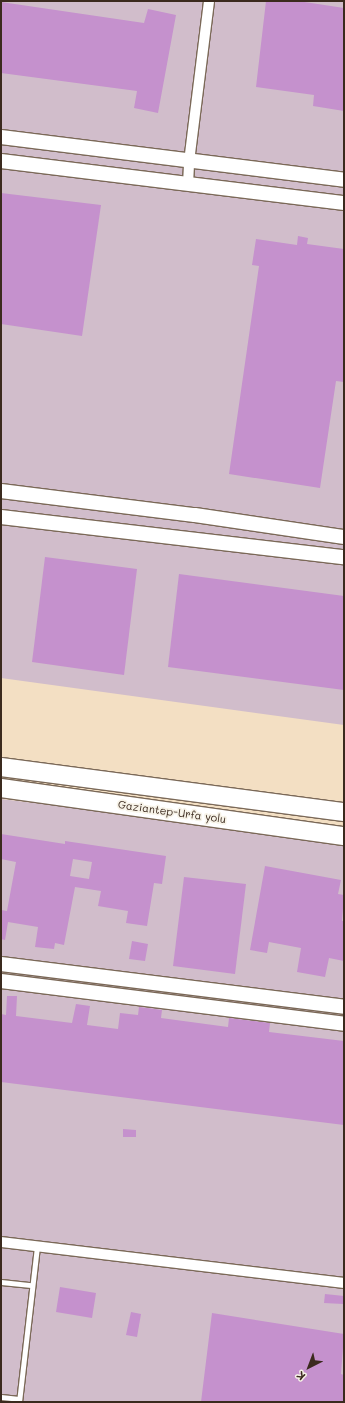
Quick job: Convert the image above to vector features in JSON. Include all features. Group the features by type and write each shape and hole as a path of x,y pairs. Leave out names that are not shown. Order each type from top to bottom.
{"highway":[{"name":"Gaziantep-Urfa yolu","path":"1,767 344,812"},
{"name":"Gaziantep-Urfa yolu","path":"1,788 344,836"}],"street":[{"path":"188,184 188,162 209,1"},
{"path":"1,137 188,162 344,180"},
{"path":"1,161 344,203"},
{"path":"1,491 195,515 344,537"},
{"path":"1,517 344,558"},
{"path":"1,764 31,771"},
{"path":"1,964 344,1007"},
{"path":"1,981 344,1024"},
{"path":"1,1242 344,1283"}],"lane":[{"path":"1,1397 19,1400 37,1247"},
{"path":"1,1282 32,1285"}],"shaded area":[{"path":"1,1 344,1 344,725 1,678"},
{"path":"1,799 344,840 344,1402 1,1402"}],"building":[{"path":"266,1 298,1 344,8 344,111 313,106 314,95 256,87"},
{"path":"1,2 144,23 148,9 176,15 158,113 134,108 137,91 1,73"},
{"path":"1,193 101,205 82,336 1,324"},
{"path":"298,236 308,238 307,244 344,249 344,382 336,381 320,488 229,474 259,266 252,265 256,239 297,245"},
{"path":"45,557 137,569 124,675 32,662"},
{"path":"179,574 344,596 344,690 168,667"},
{"path":"1,834 65,844 65,841 166,856 162,884 154,883 147,926 126,923 128,911 98,906 101,891 75,887 64,945 55,943 54,949 35,947 38,927 8,922 5,940 1,939 1,910 7,911 16,862 1,859","holes":["73,859 92,862 89,879 70,876"]},
{"path":"265,866 341,880 338,894 344,895 342,921 344,921 344,961 329,958 325,977 297,972 301,948 269,942 267,953 250,950"},
{"path":"184,877 246,884 235,974 173,966"},
{"path":"132,941 148,944 145,961 129,959"},
{"path":"7,996 17,996 16,1016 72,1023 76,1004 90,1006 87,1025 118,1029 120,1013 138,1015 139,1007 162,1010 161,1018 228,1027 229,1018 270,1023 269,1032 344,1041 344,1125 1,1082 1,1014 6,1015"},
{"path":"123,1129 136,1130 136,1137 123,1137"},
{"path":"60,1287 96,1293 92,1318 56,1312"},
{"path":"325,1294 344,1296 343,1304 324,1303"},
{"path":"131,1312 141,1314 137,1337 126,1335"},
{"path":"212,1313 344,1334 341,1374 344,1375 344,1402 201,1402"}]}
